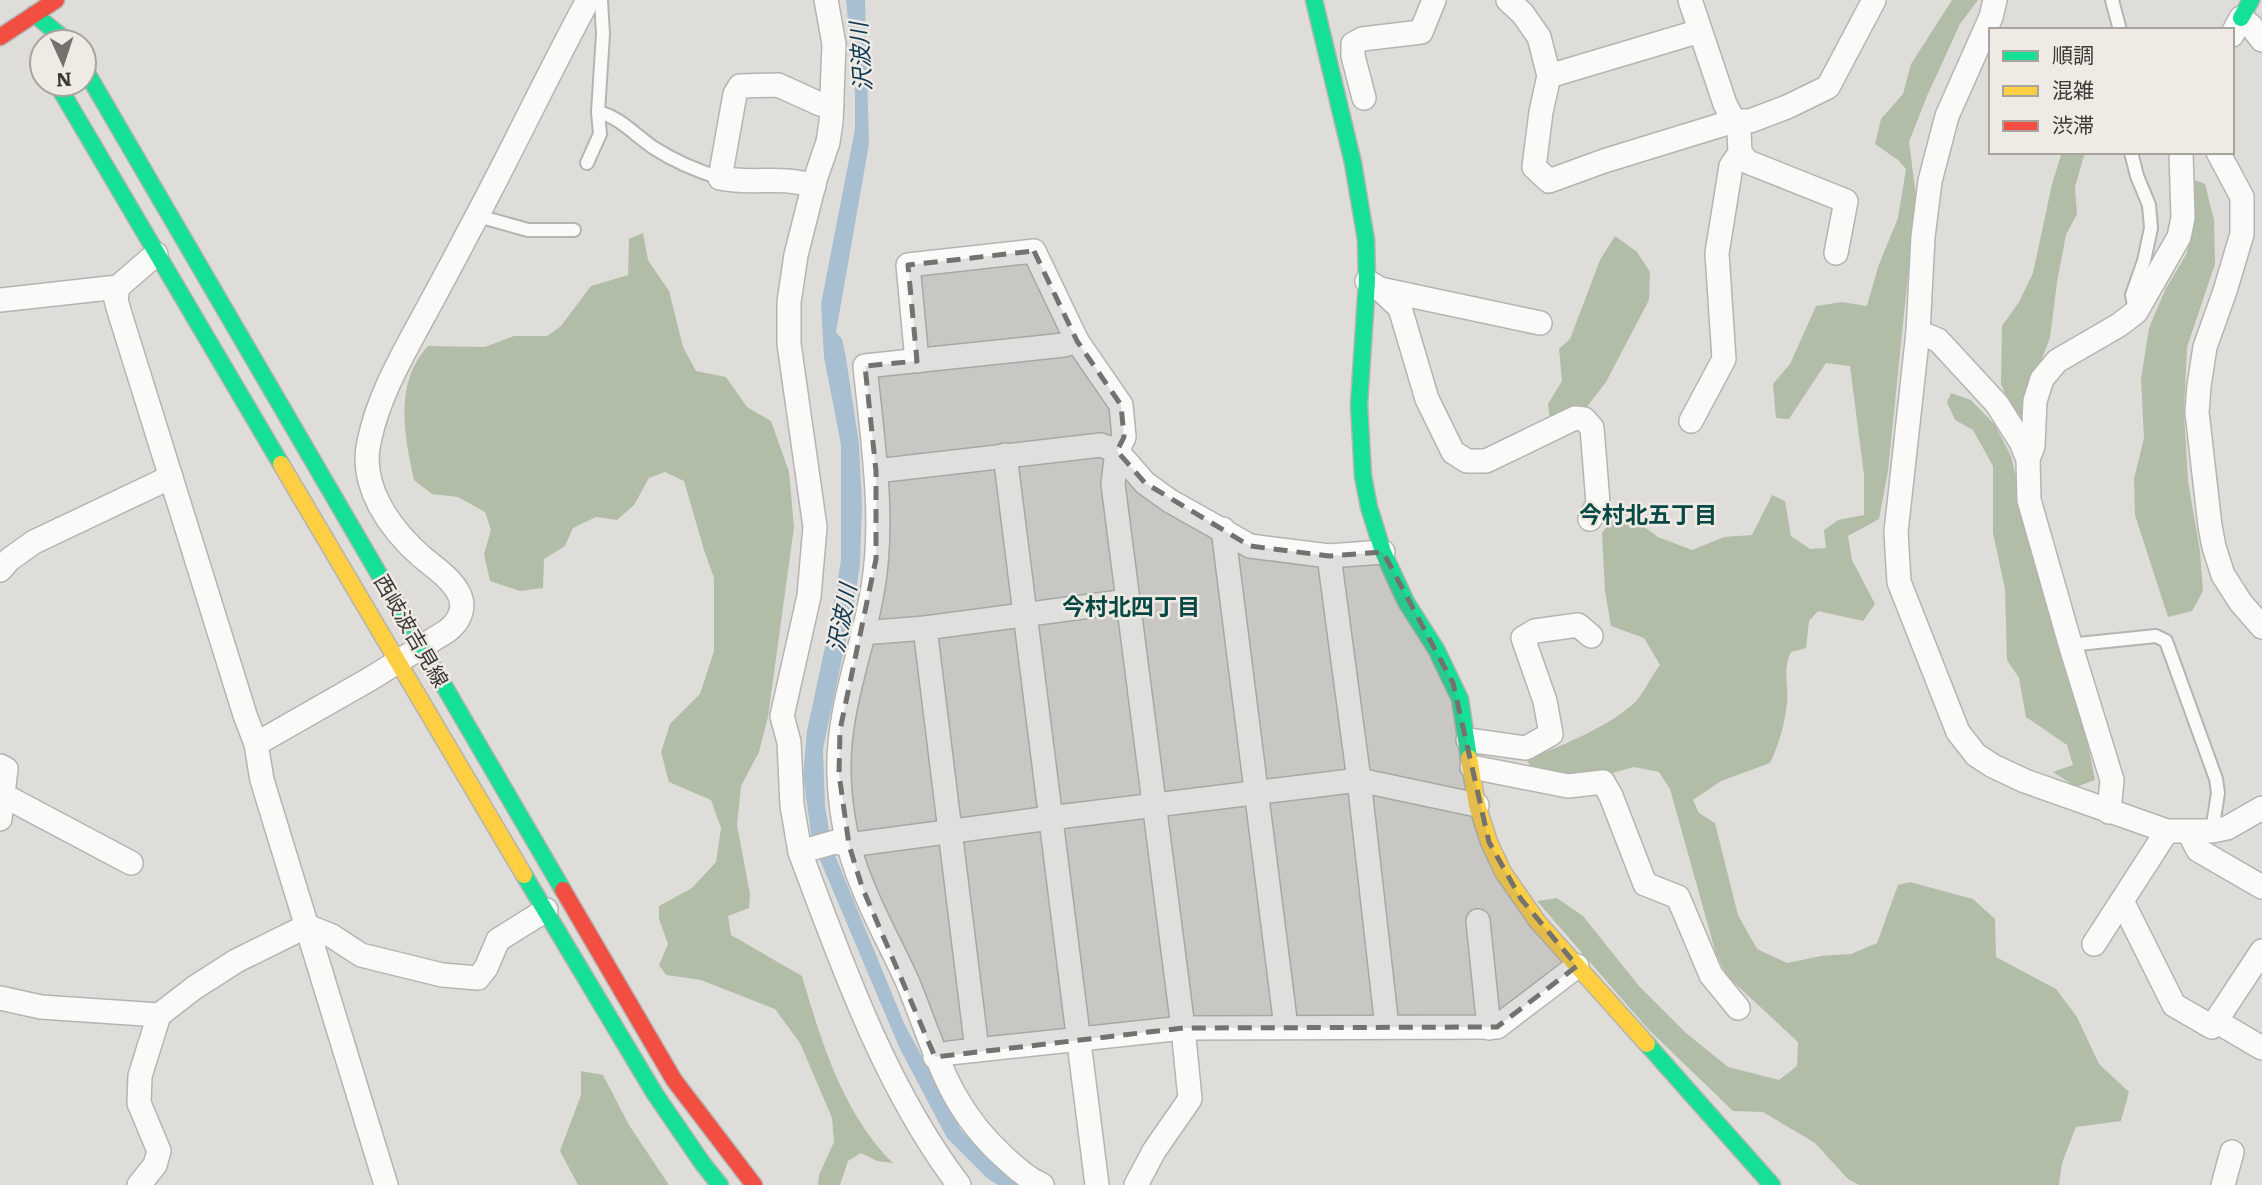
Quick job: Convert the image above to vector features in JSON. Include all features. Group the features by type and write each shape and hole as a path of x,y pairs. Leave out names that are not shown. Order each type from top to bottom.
{"main road":[{"path":"0,37 31,7 56,0"},
{"path":"1314,0 1359,194 1373,285 1359,405 1363,476 1369,507 1383,551 1406,602 1436,649 1460,699 1477,805 1489,842 1503,872 1537,921 1772,1185"},
{"path":"31,7 36,28"},
{"path":"31,7 53,28"},
{"name":"西岐波吉見線","path":"98,92 674,1080 754,1185"},
{"name":"西岐波吉見線","path":"65,98 396,661 655,1094 720,1185"}],"street":[{"path":"256,744 422,646 453,626 460,614 461,600 454,586 407,544 381,506 372,488 367,467 368,443 393,373 478,216 588,0"},
{"path":"826,0 834,44 828,142 796,255 789,302 789,344 815,527 809,596 782,716 789,742 792,805 803,851 829,931 869,1028 929,1143 959,1185"},
{"path":"1364,98 1353,56 1353,44 1362,39 1420,32 1434,0"},
{"path":"1508,0 1523,13 1539,37 1549,76 1534,167 1549,181 1734,121 1750,121 1829,87 1874,0"},
{"path":"1690,0 1725,104 1739,131 1741,153 1748,162 1846,201 1836,253"},
{"path":"1995,0 1991,17 1947,117 1930,181 1896,532 1899,582 1958,732 1976,755 2025,782 2109,812 2178,831 2227,828 2262,808"},
{"path":"2241,18 2262,40"},
{"path":"1549,76 1700,31"},
{"path":"814,186 780,179 733,181 720,178 735,94 740,86 778,85 820,104 832,104"},
{"path":"1690,421 1724,359 1717,253 1731,166 1741,153"},
{"path":"2028,459 2033,446 2035,401 2042,379 2057,361 2136,312 2179,237 2183,218 2181,154"},
{"path":"2219,154 2242,197 2242,234 2205,347 2197,412 2214,547 2224,575 2241,603 2262,627"},
{"path":"917,361 908,265 1034,251 1077,341 1121,405 1124,437 1117,451 1114,484 1190,1099 1154,1151 1136,1185"},
{"path":"0,300 118,287 156,254"},
{"path":"1373,285 1540,323"},
{"path":"1373,285 1400,309 1427,399 1452,452 1467,461 1486,460 1576,418 1584,419 1591,428 1598,503 1590,519"},
{"path":"118,287 116,300 120,314 256,744 262,780 386,1185"},
{"path":"1917,332 1938,340 1997,404 2021,442 2028,459 2029,500 2112,780 2109,812"},
{"path":"1042,1185 1028,1179 991,1145 948,1087 908,984 842,844 840,730 874,587 876,559 876,471 865,366 1064,345 1077,341"},
{"path":"876,471 1101,445 1117,451 1145,483 1170,501 1250,546 1329,556 1383,551"},
{"path":"1005,455 1097,1185"},
{"path":"0,570 10,559 34,542 171,477"},
{"path":"1223,529 1286,1027"},
{"path":"1329,556 1359,780 1387,1027"},
{"path":"863,631 925,628 1128,601"},
{"path":"1468,740 1525,748 1551,734 1545,701 1523,638 1535,631 1578,625 1591,636"},
{"path":"925,628 977,1050"},
{"path":"0,766 6,769 0,819"},
{"path":"1472,767 1568,786 1603,782 1645,884 1678,897 1711,975 1738,1008"},
{"path":"803,851 1359,780 1477,805"},
{"path":"3,795 131,863"},
{"path":"2178,831 2198,850 2262,887"},
{"path":"2094,944 2122,901 2178,831"},
{"path":"2122,901 2174,1005 2211,1027 2262,951"},
{"path":"139,1185 155,1165 159,1151 139,1102 140,1076 159,1015 194,988 236,961 307,926 332,936 361,955 442,975 478,978 486,968 498,940 546,910"},
{"path":"1478,921 1489,1027"},
{"path":"935,1057 949,1052 1183,1028 1497,1027 1577,966"},
{"path":"0,998 41,1007 159,1015"},
{"path":"2216,1021 2262,1048"},
{"path":"2222,1185 2232,1152"}],"lane":[{"path":"587,163 600,135 598,112 603,34 601,0"},
{"path":"2112,0 2119,28"},
{"path":"598,112 610,115 657,150 699,171 720,178"},
{"path":"2132,154 2149,205 2151,228 2144,261 2132,295 2136,312"},
{"path":"478,216 528,230 574,230"},
{"path":"2071,647 2156,636 2166,641 2216,779 2218,793 2212,831"}],"highlighted area":[{"path":"1034,251 1077,341 1121,405 1124,437 1117,451 1145,483 1250,546 1329,556 1383,552 1453,683 1489,842 1521,899 1577,966 1497,1027 1183,1028 935,1057 862,887 849,845 839,774 840,730 876,559 876,471 865,366 917,361 908,265"}],"green space":[{"path":"1952,0 1978,0 1960,24 1909,142 1916,196 1888,471 1879,519 1848,536 1852,560 1875,604 1863,621 1818,611 1809,621 1806,648 1791,652 1788,659 1785,718 1770,763 1721,781 1693,800 1699,813 1715,823 1738,915 1757,949 1787,963 1821,956 1851,954 1877,943 1898,885 1910,882 1973,899 1995,919 1996,957 2056,989 2077,1017 2099,1064 2129,1092 2121,1121 2076,1127 2062,1163 2059,1185 1859,1185 1848,1179 1815,1143 1763,1112 1733,1111 1648,1029 1537,901 1557,898 1583,916 1639,986 1686,1033 1728,1067 1779,1080 1797,1066 1798,1042 1727,976 1716,954 1670,789 1659,772 1634,767 1601,776 1581,777 1532,768 1526,759 1582,736 1622,713 1640,696 1660,665 1644,638 1611,626 1605,591 1602,533 1615,516 1635,520 1658,537 1692,550 1724,537 1752,535 1772,495 1785,501 1791,536 1810,549 1826,548 1824,530 1838,520 1864,515 1864,475 1850,366 1826,363 1789,419 1776,418 1773,384 1790,364 1816,306 1842,302 1867,306 1878,267 1898,218 1906,169 1875,144 1881,119 1903,94 1911,64"},
{"path":"2061,154 2084,154 2075,187 2077,214 2066,235 2050,338 2030,388 2027,417 2015,418 2001,384 2002,326 2019,302 2033,273 2052,184"},
{"path":"2192,179 2205,184 2214,220 2215,264 2187,347 2184,412 2188,481 2200,551 2203,591 2192,611 2168,617 2135,515 2134,479 2144,438 2141,379 2149,328 2165,290 2187,253 2194,209"},
{"path":"643,233 648,260 669,291 683,347 696,371 726,377 747,407 771,421 789,472 794,527 768,717 759,752 741,786 737,825 750,894 749,908 728,916 731,935 802,976 826,1051 847,1099 860,1122 893,1163 877,1161 861,1153 848,1161 840,1185 818,1185 819,1175 834,1142 832,1118 800,1043 775,1009 701,980 666,975 659,965 668,944 659,919 659,906 692,888 716,862 721,828 711,800 669,782 661,752 670,724 700,694 714,651 714,578 684,481 665,472 649,478 634,505 617,520 596,517 573,528 565,546 544,559 543,588 520,591 490,581 484,554 491,530 485,512 458,497 432,494 414,480 410,463 405,428 406,393 417,361 428,346 485,347 514,336 547,336 561,326 591,286 628,275 629,239"},
{"path":"1615,236 1637,252 1650,272 1649,300 1606,382 1586,408 1550,422 1548,404 1562,381 1559,349 1570,339 1600,260"},
{"path":"1951,393 1971,400 1995,425 2011,456 2046,604 2075,680 2095,780 2076,787 2053,772 2073,765 2067,745 2026,717 2019,678 2007,660 2005,589 1993,533 1993,466 1973,430 1955,420 1947,402"},
{"path":"581,1071 603,1075 629,1125 669,1185 578,1185 560,1151 581,1095"}],"water":[{"name":"沢波川","path":"846,0 865,0 869,144 836,332 842,339 846,358 859,444 862,505 856,592 823,749 825,806 832,848 904,1023 961,1130 991,1161 1026,1185 998,1185 988,1179 947,1138 900,1049 812,841 803,775 807,731 841,560 841,445 824,357 821,304 855,129 855,93"}],"traffic: fast":[{"path":"1314,0 1353,163 1366,240 1367,281 1359,405 1363,476 1369,507 1383,552 1406,602 1436,649 1460,699 1469,758"},
{"path":"2241,18 2251,0"},
{"path":"34,14 51,28"},
{"path":"98,92 563,890"},
{"path":"65,98 281,464"},
{"path":"524,875 655,1094 720,1185"},
{"path":"1647,1044 1772,1185"}],"traffic: slow":[{"path":"281,464 524,875"},
{"path":"1469,758 1477,805 1489,842 1503,872 1537,921 1647,1044"}],"traffic: jam":[{"path":"0,37 56,0"},
{"path":"563,890 674,1080 754,1185"}],"district":[{"name":"今村北五丁目","path":"1648,513"},
{"name":"今村北四丁目","path":"1131,605"}]}
